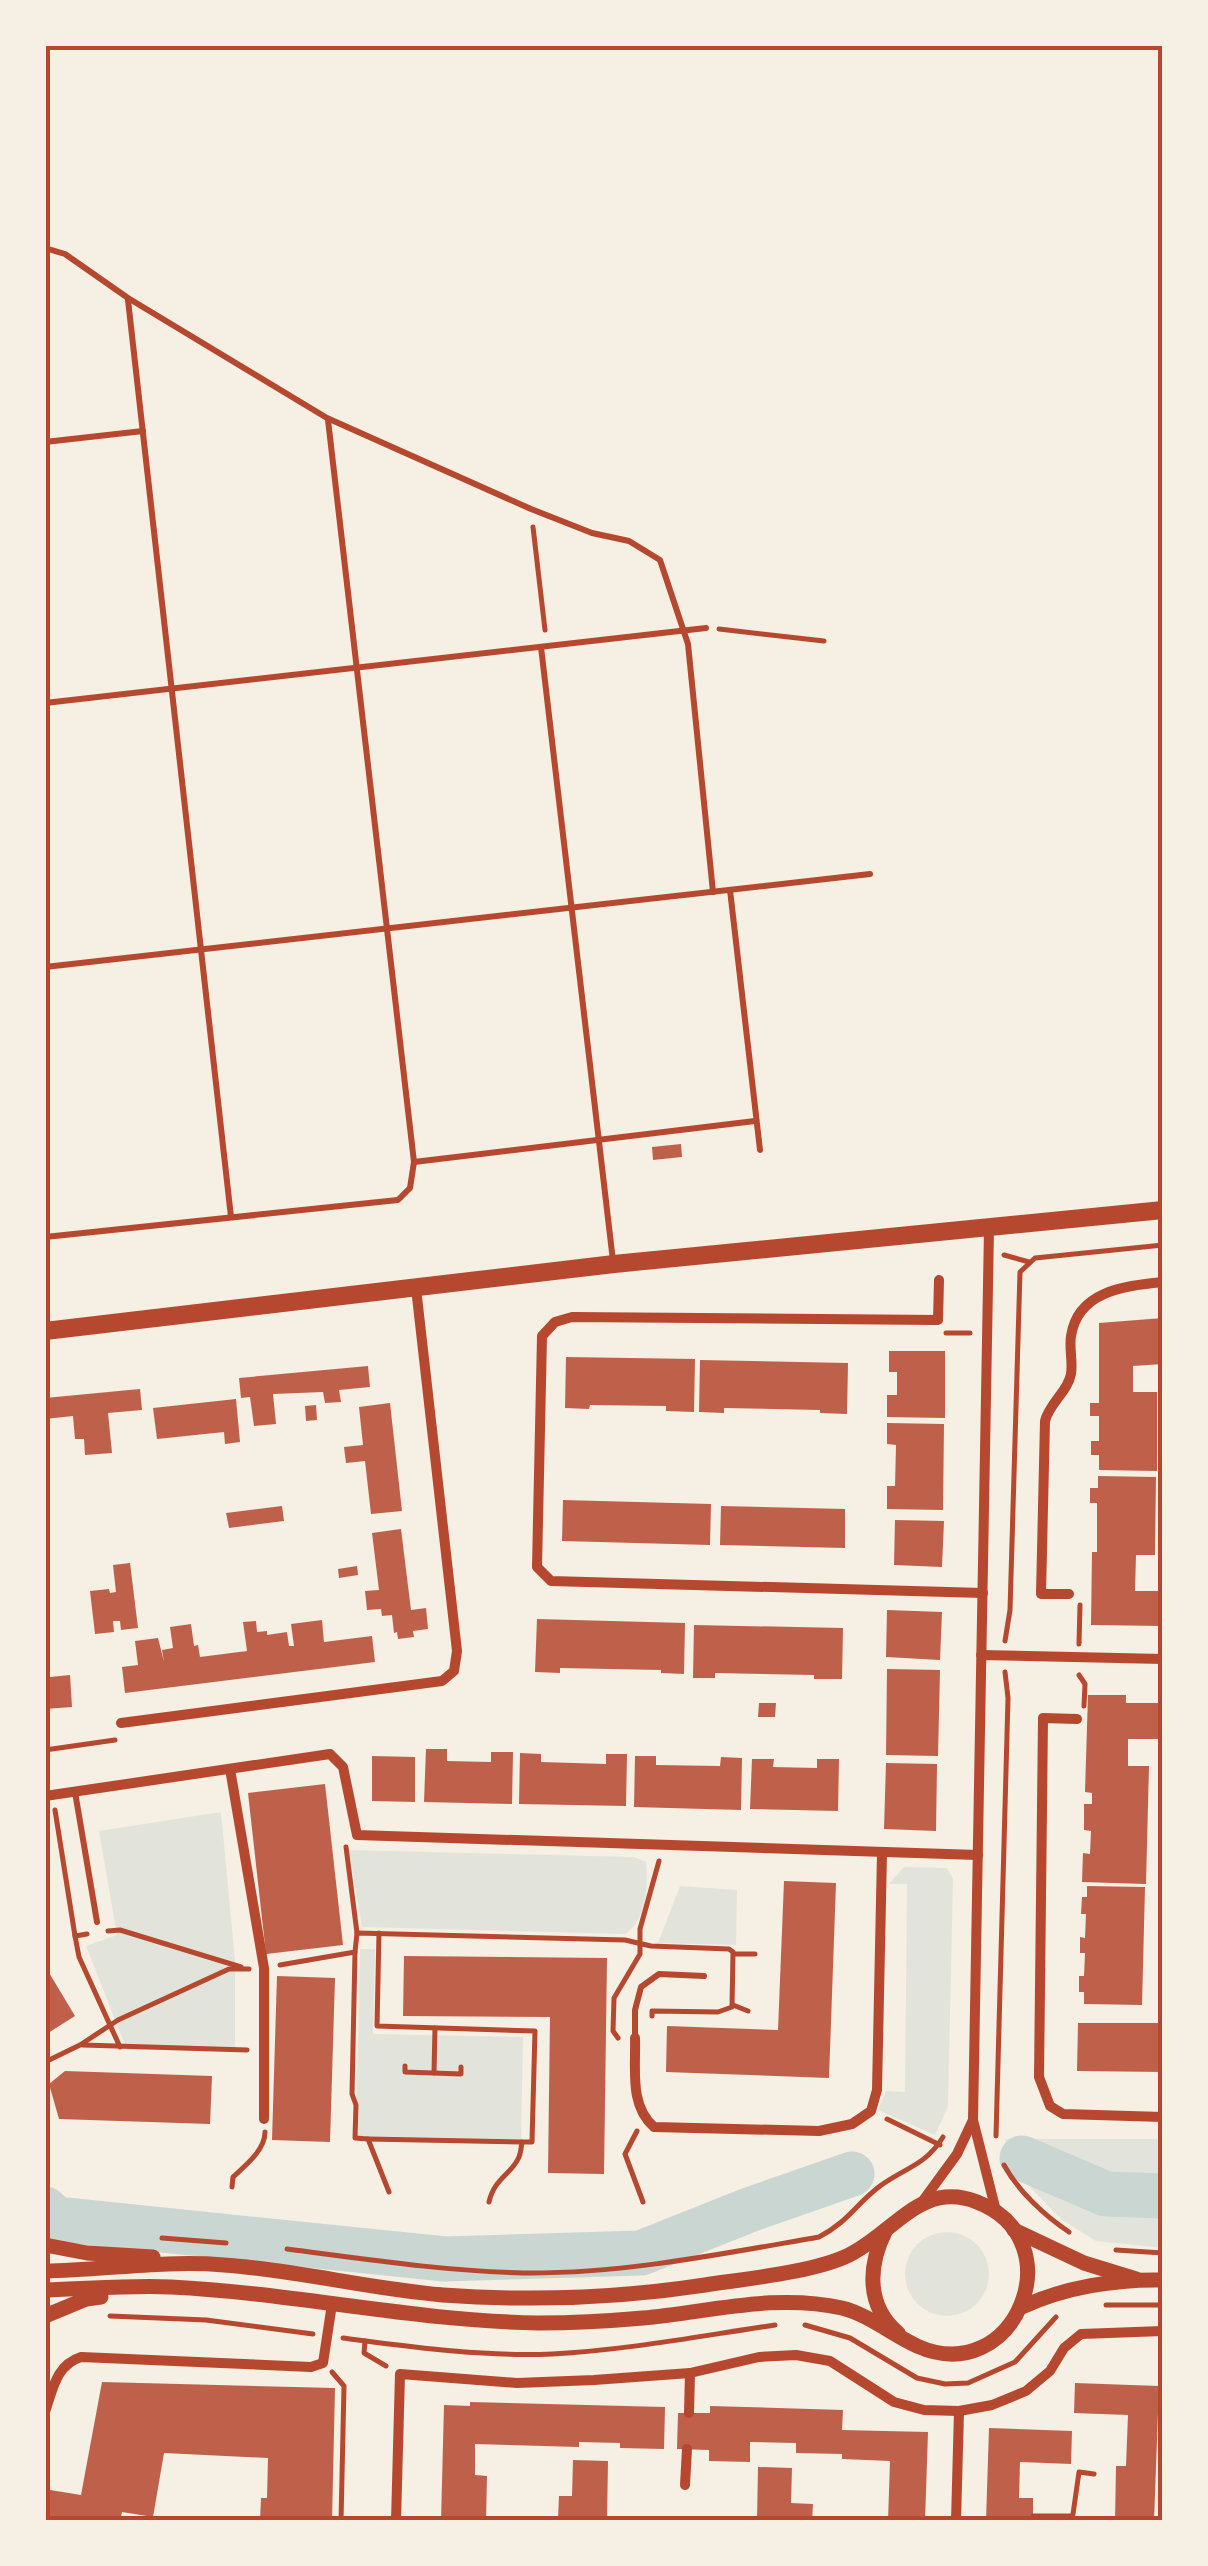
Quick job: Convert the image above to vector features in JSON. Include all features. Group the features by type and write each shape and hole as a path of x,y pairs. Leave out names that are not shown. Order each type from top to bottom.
{"main road":[{"path":"45,1331 614,1264 1163,1210"}],"street":[{"path":"989,1229 973,2120 996,2211"},
{"path":"939,1280 938,1320 572,1317 555,1322 542,1336 537,1567 551,1581 982,1593"},
{"path":"1069,1594 1041,1594 1047,1412 1072,1377 1070,1338 1085,1306 1116,1288 1163,1282"},
{"path":"121,1723 442,1681 454,1671 456,1652 416,1288"},
{"path":"982,1655 1163,1659"},
{"path":"1077,1719 1043,1718 1038,2077 1050,2106 1063,2114 1163,2118"},
{"path":"49,1796 330,1754 344,1767 357,1835 978,1855"},
{"path":"230,1769 264,1968 264,2119"},
{"path":"635,2040 636,2096 643,2118 654,2127 820,2131 852,2124 871,2111 877,2090 882,1853"},
{"path":"922,2202 957,2154 973,2120"},
{"path":"45,2246 222,2264 445,2295 618,2295 702,2286 848,2256 903,2213 922,2202 949,2197 974,2200 996,2211 1014,2230 1026,2254 1028,2280 1022,2306 1008,2330 987,2344 962,2353 944,2354 909,2342 845,2308 804,2304 756,2302 644,2318 537,2322 170,2287 45,2290"},
{"path":"886,2230 874,2253 874,2291 890,2326 909,2342"},
{"path":"1014,2230 1084,2262 1139,2280"},
{"path":"45,2271 222,2264"},
{"path":"1022,2306 1072,2288 1163,2280"},
{"path":"45,2316 86,2299 170,2287"},
{"path":"45,2412 60,2369 80,2357 311,2367 323,2363 332,2304"},
{"path":"396,2521 400,2374 518,2382 690,2373 759,2357 796,2355 830,2360 894,2402 924,2410 959,2411 1026,2391 1050,2371 1064,2348 1081,2334 1163,2331"},
{"path":"688,2412 690,2373"},
{"path":"956,2521 959,2411"},
{"path":"685,2485 687,2449"}],"lane":[{"path":"45,248 64,254 128,298 328,418 531,509 592,533 630,541 660,560 688,644 713,892"},
{"path":"128,298 231,1217"},
{"path":"45,1226 46,1237 398,1200 410,1188 414,1162 328,418"},
{"path":"45,442 143,430"},
{"path":"45,704 706,628"},
{"path":"544,647 614,1264"},
{"path":"45,967 870,874"},
{"path":"730,890 760,1150"},
{"path":"414,1162 755,1121"},
{"path":"75,1792 97,1922"},
{"path":"635,2040 635,2010 641,1987 658,1974 704,1976"}],"path":[{"path":"531,509 544,647"},
{"path":"706,628 824,641"},
{"path":"1010,1255 1029,1262 1163,1246"},
{"path":"1006,1628 1010,1610 1018,1282 1020,1272 1029,1262"},
{"path":"938,1320 932,1333 987,1334"},
{"path":"45,1750 115,1741 121,1723"},
{"path":"49,1796 79,1956 120,2046"},
{"path":"357,1835 346,1844 357,1933 352,2094 356,2105 355,2138 532,2142 535,2030 377,2026 379,1933"},
{"path":"660,1846 659,1872 640,1929 638,1959 614,1998 613,2032 619,2040 652,2038 652,2011 718,2012 732,2005 748,2011"},
{"path":"105,1932 120,1930 249,1969"},
{"path":"357,1933 729,1948 734,1954 732,2005"},
{"path":"76,1936 90,1934"},
{"path":"45,2062 109,2026 229,1969 264,1968 355,1952"},
{"path":"734,1954 756,1954"},
{"path":"434,2073 435,2028"},
{"path":"80,2045 264,2050"},
{"path":"405,2066 404,2072 461,2074 461,2067"},
{"path":"871,2111 939,2144"},
{"path":"643,2118 625,2154 643,2202"},
{"path":"232,2187 233,2177 265,2140 264,2119"},
{"path":"271,2248 454,2270 527,2273 608,2270 819,2237 841,2226 876,2189 921,2164 948,2131"},
{"path":"368,2139 388,2192"},
{"path":"489,2202 506,2170 518,2162 522,2142"},
{"path":"148,2237 232,2243"},
{"path":"819,2237 820,2246"},
{"path":"365,2341 364,2353 400,2374"},
{"path":"323,2363 344,2386 341,2521"},
{"path":"1032,2516 1072,2518 1079,2472 1094,2474"}],"shaded area":[{"path":"221,1812 235,1961 235,2048 127,2050 86,1946 117,1935 99,1831"},
{"path":"349,1850 634,1857 646,1862 647,1881 642,1911 625,1934 362,1927"},
{"path":"904,1867 947,1868 953,1879 948,2106 935,2135 878,2110 886,2091 905,2092 907,1884 889,1884"},
{"path":"680,1886 737,1890 736,1945 658,1943"},
{"path":"360,1949 375,1949 373,2034 523,2037 521,2142 356,2139"},
{"path":"1005,2139 1163,2139 1163,2248 1096,2241 1062,2220 1013,2170"},
{"path":"939,2232 955,2232 971,2239 982,2250 989,2274 986,2290 977,2304 955,2316 939,2316 923,2309 912,2298 905,2282 905,2266 912,2250 923,2239"}],"building":[{"path":"681,1144 682,1157 653,1160 652,1147"},
{"path":"1163,1318 1163,1364 1133,1366 1133,1392 1157,1392 1157,1471 1099,1470 1099,1455 1091,1455 1091,1441 1099,1441 1099,1416 1090,1416 1090,1403 1099,1403 1099,1323"},
{"path":"889,1351 945,1351 945,1418 887,1417 887,1395 897,1395 897,1372 889,1372"},
{"path":"566,1357 695,1359 694,1412 666,1411 666,1406 565,1408"},
{"path":"700,1360 848,1363 847,1414 724,1408 724,1413 699,1412"},
{"path":"368,1366 370,1387 339,1390 341,1402 325,1403 323,1392 273,1394 276,1424 254,1426 250,1397 241,1398 239,1378"},
{"path":"140,1389 142,1410 108,1413 112,1453 85,1455 84,1439 75,1439 73,1416 45,1419 45,1398"},
{"path":"236,1399 240,1442 225,1444 224,1432 157,1439 153,1408"},
{"path":"390,1403 402,1511 371,1514 365,1461 346,1463 344,1447 363,1445 359,1407"},
{"path":"316,1405 317,1420 306,1421 305,1406"},
{"path":"887,1423 944,1424 943,1510 887,1509 887,1486 895,1486 896,1445 887,1444"},
{"path":"1098,1476 1156,1477 1155,1555 1136,1555 1135,1591 1163,1591 1163,1626 1091,1625 1097,1503 1090,1503 1090,1488 1098,1488"},
{"path":"563,1500 711,1504 710,1545 562,1541"},
{"path":"282,1506 284,1521 229,1528 226,1513"},
{"path":"721,1506 845,1509 845,1548 720,1545"},
{"path":"895,1520 944,1521 942,1567 894,1565"},
{"path":"401,1529 411,1610 426,1608 428,1629 413,1631 414,1637 398,1639 392,1615 382,1616 381,1609 367,1610 365,1591 379,1590 372,1533"},
{"path":"130,1563 138,1628 121,1630 120,1621 113,1621 114,1632 95,1634 90,1591 116,1592 113,1565"},
{"path":"357,1566 358,1575 339,1578 338,1569"},
{"path":"887,1610 942,1612 940,1660 886,1657"},
{"path":"537,1619 685,1623 684,1674 560,1668 560,1673 535,1672"},
{"path":"322,1620 324,1642 372,1636 375,1662 125,1693 122,1667 138,1665 135,1641 158,1638 164,1662 162,1650 173,1648 170,1627 191,1624 200,1657 247,1651 243,1622 256,1621 257,1632 267,1631 267,1635 287,1632 289,1646 294,1646 291,1624"},
{"path":"694,1625 843,1628 842,1679 715,1673 715,1678 693,1678"},
{"path":"45,1664 50,1664 50,1677 70,1675 72,1707 45,1709"},
{"path":"887,1669 940,1670 938,1756 886,1755"},
{"path":"1088,1695 1126,1695 1126,1703 1163,1703 1163,1739 1128,1739 1128,1766 1149,1766 1146,1884 1082,1882 1083,1853 1090,1854 1091,1831 1084,1830 1084,1804 1092,1804 1092,1793 1085,1792"},
{"path":"759,1703 776,1703 775,1717 758,1717"},
{"path":"426,1749 447,1749 447,1761 491,1762 491,1752 513,1752 512,1804 424,1802"},
{"path":"520,1753 541,1754 541,1762 606,1764 606,1754 627,1754 626,1806 519,1804"},
{"path":"372,1756 415,1757 415,1802 372,1801"},
{"path":"635,1756 656,1756 656,1765 720,1766 721,1757 742,1758 741,1810 634,1807"},
{"path":"752,1759 774,1759 773,1767 817,1768 817,1759 839,1759 838,1811 750,1809"},
{"path":"886,1763 937,1764 936,1831 884,1829"},
{"path":"325,1784 343,1945 266,1954 248,1793"},
{"path":"784,1881 836,1883 829,2078 666,2072 667,2026 778,2030"},
{"path":"1087,1886 1145,1887 1142,2005 1084,2004 1079,1976 1084,1976 1085,1953 1080,1953 1080,1937 1085,1938 1086,1914 1081,1914"},
{"path":"404,1956 607,1958 604,2174 548,2173 550,2017 403,2016"},
{"path":"45,1966 75,2016 45,2035"},
{"path":"277,1976 335,1978 330,2142 272,2140"},
{"path":"1078,2023 1163,2023 1163,2072 1077,2071"},
{"path":"65,2071 212,2076 210,2124 59,2119 49,2084"},
{"path":"102,2382 335,2388 332,2521 260,2521 261,2498 267,2498 268,2458 164,2453 153,2517 122,2512 120,2521 45,2521 50,2490 81,2495"},
{"path":"1075,2383 1159,2386 1154,2521 1115,2521 1116,2466 1126,2466 1128,2415 1074,2413"},
{"path":"470,2402 665,2407 664,2449 620,2448 620,2443 579,2442 579,2447 475,2444 475,2475 487,2476 486,2521 441,2521 444,2405 470,2406"},
{"path":"710,2406 843,2410 842,2430 928,2432 925,2521 888,2521 890,2461 796,2453 796,2443 750,2442 750,2462 709,2461 709,2450 677,2449 678,2413 710,2413"},
{"path":"989,2428 1072,2431 1071,2464 1020,2462 1019,2498 1033,2498 1033,2521 986,2521"},
{"path":"573,2460 608,2461 607,2520 558,2519 559,2496 572,2496"},
{"path":"758,2467 792,2468 791,2503 813,2504 812,2521 757,2521"}],"waterway":[{"path":"1022,2158 1106,2194 1163,2196"},
{"path":"45,2209 56,2219 445,2259 641,2253 852,2174"}]}
